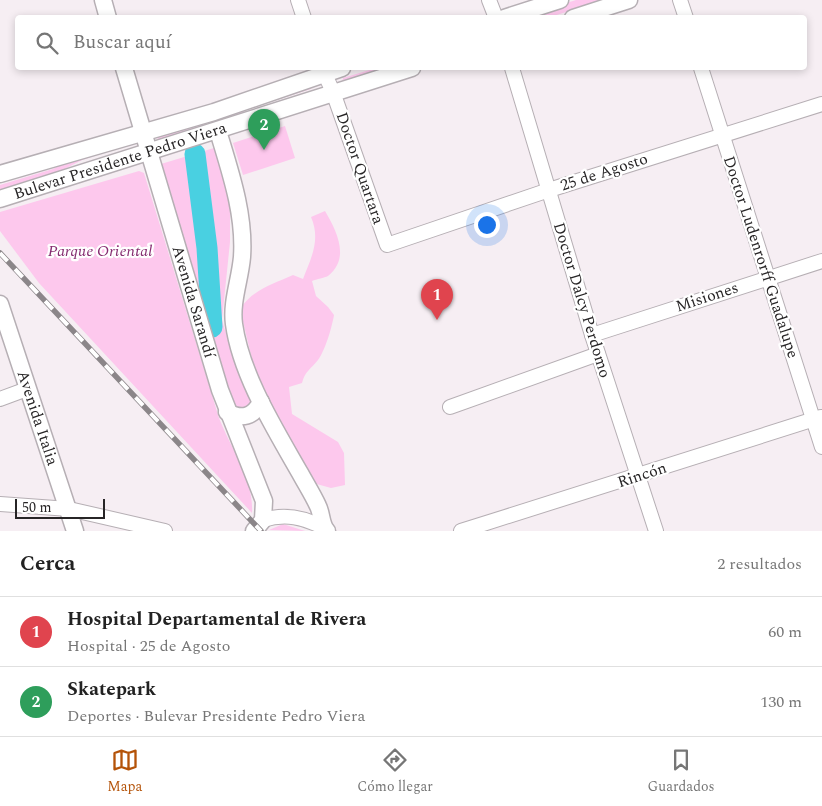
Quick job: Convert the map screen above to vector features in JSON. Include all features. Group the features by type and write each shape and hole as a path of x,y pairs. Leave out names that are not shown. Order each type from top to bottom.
{"street":[{"path":"103,0 107,15"},
{"path":"298,0 303,15"},
{"path":"490,0 495,15"},
{"path":"513,15 560,0"},
{"path":"582,15 629,0"},
{"path":"680,0 685,15"},
{"name":"Avenida Sarandí","path":"125,70 227,412 264,501 259,526"},
{"name":"Bulevar Presidente Pedro Viera","path":"0,174 214,112 323,70"},
{"name":"Doctor Quartara","path":"323,70 333,92 387,245"},
{"name":"Bulevar Presidente Pedro Viera","path":"0,199 405,70"},
{"name":"Doctor Dalcy Perdomo","path":"513,70 592,335 656,531"},
{"name":"Doctor Ludenrorff Guadalupe","path":"702,70 767,278 818,418 822,447"},
{"name":"25 de Agosto","path":"387,245 549,190 822,104"},
{"path":"218,131 232,180 242,232 242,258 233,311 234,327 243,358 261,402 319,508 325,529"},
{"name":"Misiones","path":"592,335 822,261"},
{"name":"Avenida Italia","path":"0,304 75,531"},
{"path":"450,406 598,354"},
{"path":"0,399 27,389"},
{"path":"227,412 236,417 247,417 256,411 261,402"},
{"name":"Rincón","path":"462,531 484,528 818,418"},
{"path":"0,504 68,508 166,531"},
{"path":"259,526 289,516 306,520 325,529"}],"green space":[{"path":"576,0 605,0 556,15 528,15"},
{"path":"369,70 387,70 342,82 343,78"},
{"path":"312,85 311,89 248,109 237,116 209,126 207,121"},
{"path":"205,122 207,127 160,141 157,138 159,136"},
{"path":"285,126 295,158 243,175 233,143"},
{"path":"137,142 82,160 55,174 0,192 0,185 53,169 74,157"},
{"path":"214,148 227,183 230,210 230,242 222,320 231,350 253,397 251,405 242,410 233,407 164,189 161,164"},
{"name":"Parque Oriental","path":"139,171 144,173 219,418 246,476 252,500 252,513 39,283 0,231 0,212"},
{"path":"325,211 337,235 340,253 339,261 335,269 328,276 312,281 316,296 334,315 333,320 321,356 307,373 302,383 289,387 292,414 338,442 344,453 345,485 331,488 313,483 270,404 255,372 240,309 257,292 271,285 293,275 303,279 314,249 315,233 311,217"},
{"path":"283,524 305,531 269,530"}],"waterway":[{"path":"195,154 207,248 212,327"}],"railway":[{"path":"0,253 261,531"}],"place":[{"name":"Skatepark","path":"264,150"},
{"name":"Hospital Departamental de Rivera","path":"437,320"}]}
